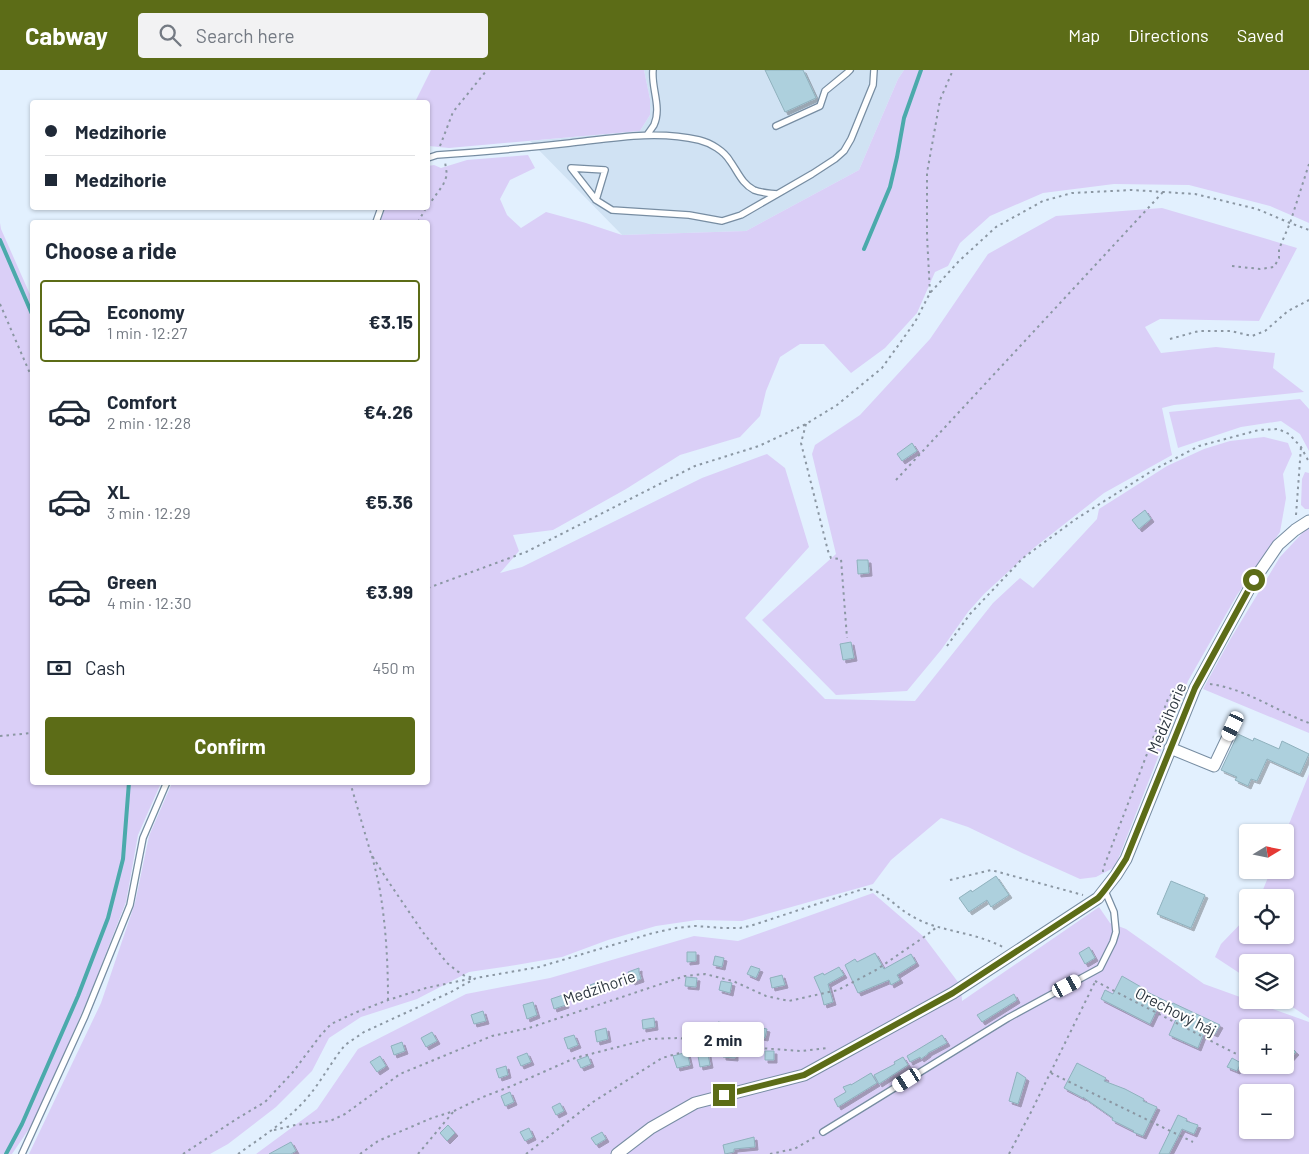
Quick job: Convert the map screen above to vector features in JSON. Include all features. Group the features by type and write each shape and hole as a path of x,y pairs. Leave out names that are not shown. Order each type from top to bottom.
{"street":[{"name":"Medzihorie","path":"617,1154 651,1128 695,1103 804,1075 953,993 1101,894 1126,859 1196,685 1254,580 1278,545 1309,521"},
{"path":"1170,748 1214,766 1233,726"}],"lane":[{"path":"647,135 654,126 657,116 653,70"},
{"path":"776,126 820,106 825,91 850,70"},
{"path":"596,200 605,170 571,168 596,200 612,210 689,215 722,221 741,215 812,174 844,151 852,139 873,86 874,70"},
{"path":"430,157 437,155 527,148 647,135 701,141 719,149 730,160 742,180 753,190 777,194"},
{"path":"22,1154 85,1016 130,905 143,838 166,785"},
{"path":"823,1132 1008,1018 1100,968 1114,942 1116,932 1114,912 1101,894"}],"path":[{"path":"437,155 453,112 487,70"},
{"path":"930,293 927,236 927,173 940,100 953,70"},
{"path":"430,203 443,185 447,175 444,155"},
{"path":"1232,266 1260,269 1274,267 1279,258 1280,249 1309,164"},
{"path":"430,587 526,552 695,466 759,446 806,424 837,405 882,368 916,322 930,293 959,262 996,227 1043,201 1072,193 1132,190 1194,194 1257,209 1309,230"},
{"path":"896,480 1163,192"},
{"path":"1170,339 1200,331 1231,332 1252,336 1264,331 1288,312 1309,300"},
{"path":"0,304 30,373"},
{"path":"806,424 802,443 828,551 831,558 841,559 847,638"},
{"path":"947,646 970,614 1023,558 1076,519 1155,469 1199,446 1226,437 1259,430 1278,429 1289,434 1301,447 1309,462"},
{"path":"1295,530 1301,447"},
{"path":"950,880 991,870 1074,893 1101,894 1102,869 1168,699 1175,689 1196,685 1221,685 1237,690 1309,724"},
{"path":"0,736 30,733"},
{"path":"351,785 380,890 388,960 388,1000"},
{"path":"371,854 422,931 442,957 465,976 476,978"},
{"path":"183,1154 265,1102 293,1072 331,1024 388,1000 426,988 539,967 652,933 695,926 724,928 750,926 863,889 874,890 880,893 910,916 937,927 980,938 1016,952"},
{"name":"Medzihorie","path":"271,1131 330,1121 345,1114 400,1074 492,1036 530,1028 685,976 705,974 733,981 766,996 790,1001 838,990 876,970 937,927"},
{"path":"1009,1154 1051,1073 1100,968"},
{"path":"238,1154 290,1115 307,1097 336,1056 352,1039 380,1024 451,992 476,978"},
{"name":"Orechový háj","path":"1095,981 1239,1055"},
{"path":"360,1154 378,1142 432,1118 454,1112 483,1097 575,1058 649,1039 679,1038 730,1046 801,1051 835,1048"},
{"path":"526,1154 593,1102 662,1058 713,1043"},
{"path":"1051,1073 1193,1142"},
{"path":"418,1154 454,1112"},
{"path":"770,1154 794,1149 823,1132"}],"shaded area":[{"path":"431,70 644,70 650,99 650,115 640,131 449,148 430,146 430,100 416,100"},
{"path":"644,70 904,70 898,79 859,170 746,231 622,235 530,141 640,131 650,115 650,99"},
{"path":"904,70 1309,70 1309,223 1270,206 1189,185 1114,184 1043,193 990,216 960,243 948,266 935,272 917,313 885,348 851,373 824,344 800,344 780,357 766,391 760,416 740,437 680,455 626,489 553,530 513,535 519,551 500,573 522,567 702,478 767,454 785,468 809,547 745,618 825,699 915,701 993,603 1020,578 1033,588 1097,519 1099,509 1167,466 1204,449 1230,441 1264,437 1288,443 1292,454 1283,474 1286,498 1280,532 1237,595 1188,681 1115,867 1096,877 1080,879 968,827 941,818 891,860 873,884 742,921 697,920 656,926 608,940 562,957 469,972 417,999 361,1017 329,1038 312,1071 276,1107 228,1144 210,1154 29,1154 101,1003 135,903 149,836 171,785 430,785 430,220 381,220 384,210 430,210 430,166 441,168 467,160 528,155 535,168 510,180 500,199 507,215 521,228 546,212 622,235 746,231 859,170 898,79"},
{"path":"1162,208 1297,248 1259,321 1160,319 1145,327 1161,353 1216,347 1275,353 1273,368 1304,392 1174,405 1162,408 1172,455 1104,493 1035,547 984,594 968,612 941,650 907,691 836,695 762,620 836,554 812,454 815,445 860,415 930,339 988,254 1056,216"},
{"path":"0,223 30,294 30,785 160,785 138,835 126,902 90,994 35,1120 12,1154 0,1154"},
{"path":"1300,399 1309,409 1309,451 1300,434 1281,421 1241,427 1178,448 1169,412"},
{"path":"1305,472 1309,473 1309,509 1305,509 1301,505 1302,479"},
{"path":"1309,527 1309,733 1203,689 1231,638 1280,557"},
{"path":"1309,774 1309,1018 1294,1008 1294,954 1239,954 1239,973 1215,957 1221,944 1239,925 1239,944 1294,944 1294,889 1263,889 1267,879 1294,879 1294,824 1289,824"},
{"path":"873,893 924,937 961,986 962,1001 1099,907 1110,923 1126,929 1204,984 1239,997 1239,1009 1273,1009 1309,1022 1309,1154 256,1154 317,1109 358,1049 466,994 550,978 694,936 738,941"}],"building":[{"path":"765,70 803,70 816,98 785,112"},
{"path":"912,443 917,451 902,461 897,454"},
{"path":"1145,510 1151,519 1139,529 1132,520"},
{"path":"857,560 868,560 869,573 858,574"},
{"path":"851,642 854,658 843,660 840,644"},
{"path":"1238,734 1253,741 1254,738 1279,749 1282,741 1309,754 1300,774 1267,759 1257,781 1251,779 1248,786 1235,780 1237,777 1221,770"},
{"path":"996,876 1009,895 991,907 987,900 969,912 959,898"},
{"path":"1171,881 1205,895 1191,928 1157,914"},
{"path":"1089,947 1095,958 1085,964 1079,953"},
{"path":"687,952 696,952 696,961 687,962"},
{"path":"875,953 884,969 911,954 916,963 897,975 900,980 891,985 889,980 858,993 845,965 855,959 857,962"},
{"path":"715,956 724,958 722,967 713,965"},
{"path":"751,966 760,969 756,978 747,974"},
{"path":"839,967 844,975 828,984 833,1002 824,1005 814,977 823,973 824,975"},
{"path":"639,968 641,979 632,982 628,972"},
{"path":"782,975 785,985 772,988 770,978"},
{"path":"1122,976 1147,992 1220,1025 1215,1034 1205,1030 1198,1048 1169,1035 1177,1017 1158,1007 1150,1024 1101,999 1105,990 1113,994"},
{"path":"686,977 697,978 696,987 685,986"},
{"path":"721,981 732,983 730,993 719,990"},
{"path":"598,982 602,990 594,993 590,985"},
{"path":"1014,994 1017,1000 982,1022 977,1015"},
{"path":"563,995 566,1005 554,1009 551,999"},
{"path":"533,1002 537,1015 527,1019 523,1005"},
{"path":"483,1011 486,1021 474,1024 471,1015"},
{"path":"654,1018 655,1027 643,1029 642,1020"},
{"path":"718,1022 729,1024 727,1033 716,1031"},
{"path":"757,1027 767,1029 765,1038 756,1036"},
{"path":"606,1028 608,1039 597,1042 595,1031"},
{"path":"432,1032 437,1041 426,1047 421,1038"},
{"path":"574,1035 578,1045 568,1049 564,1038"},
{"path":"942,1035 947,1043 921,1059 920,1057 910,1062 907,1056"},
{"path":"402,1042 405,1051 394,1055 391,1046"},
{"path":"723,1048 735,1049 735,1058 723,1057"},
{"path":"765,1051 774,1051 774,1060 765,1060"},
{"path":"687,1052 690,1065 677,1068 673,1056"},
{"path":"527,1053 531,1062 521,1066 517,1057"},
{"path":"708,1054 710,1065 700,1067 698,1056"},
{"path":"380,1056 386,1066 377,1072 370,1062"},
{"path":"588,1056 591,1064 581,1068 577,1060"},
{"path":"903,1057 908,1065 879,1084 874,1075 895,1064 894,1062"},
{"path":"1232,1058 1239,1062 1237,1071 1227,1067"},
{"path":"1077,1063 1106,1078 1104,1081 1125,1089 1144,1099 1143,1101 1157,1107 1143,1136 1112,1120 1113,1118 1083,1097 1064,1088"},
{"path":"506,1066 508,1075 499,1078 496,1069"},
{"path":"1017,1072 1026,1078 1018,1104 1009,1101"},
{"path":"871,1073 877,1083 838,1107 834,1099 846,1092 843,1087 851,1085"},
{"path":"510,1092 514,1102 505,1106 501,1096"},
{"path":"560,1103 564,1111 556,1115 552,1107"},
{"path":"1178,1115 1187,1119 1186,1121 1198,1125 1194,1134 1182,1129 1169,1154 1159,1154"},
{"path":"448,1125 455,1133 447,1141 440,1133"},
{"path":"529,1128 533,1137 525,1141 520,1132"},
{"path":"602,1132 606,1139 596,1145 591,1138"},
{"path":"754,1137 755,1147 734,1149 734,1152 725,1154 723,1145"},
{"path":"291,1142 296,1151 291,1154 269,1154"}],"waterway":[{"path":"864,249 890,187 904,118 921,70"},
{"path":"0,240 30,309"},
{"path":"6,1154 22,1124 78,996 108,918 123,859 129,785"}],"route":[{"path":"724,1095 804,1075 953,993 1098,898 1105,891 1126,859 1195,688 1254,580"}]}
